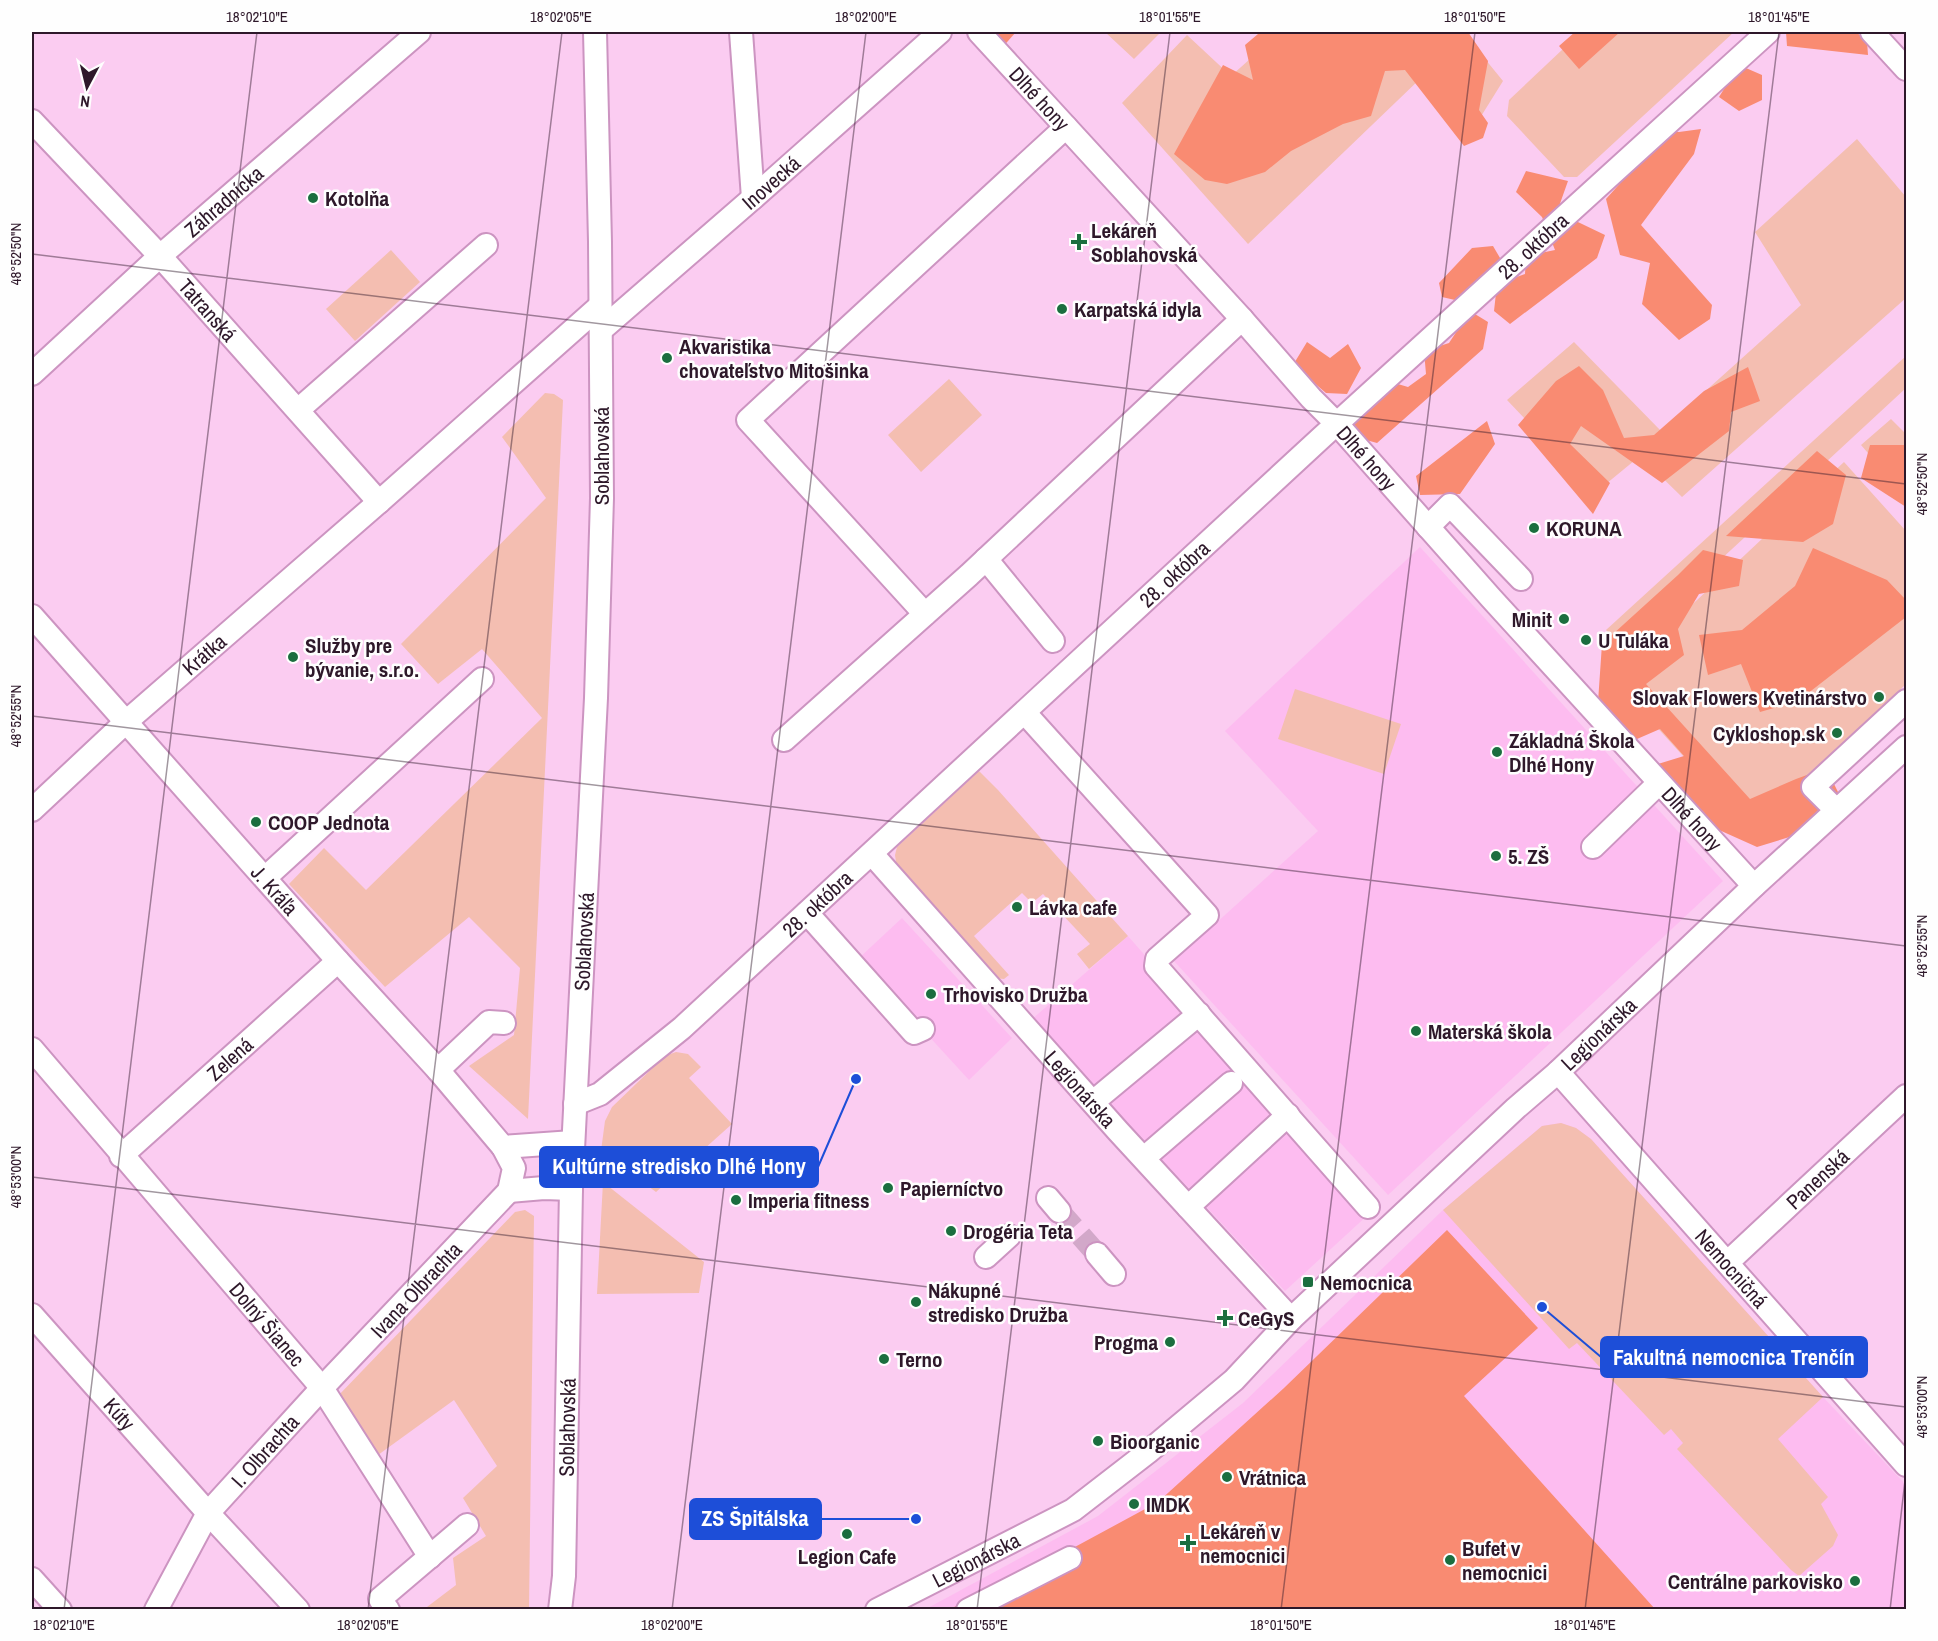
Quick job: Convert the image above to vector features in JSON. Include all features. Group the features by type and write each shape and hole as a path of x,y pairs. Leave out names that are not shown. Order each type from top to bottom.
{"street":[{"name":"Záhradnícka","path":"32,374 160,256 419,32"},
{"name":"Soblahovská","path":"560,1610 564,1576 571,1190 596,687 602,498 595,32"},
{"path":"741,32 753,198"},
{"name":"Inovecká","path":"601,330 940,32"},
{"name":"Dlhé hony","path":"979,32 1242,319 1311,398 1338,424 1754,886"},
{"name":"28. októbra","path":"575,1104 600,1094 682,1028 1768,32"},
{"path":"1872,32 1906,69"},
{"name":"Tatranská","path":"32,121 160,256 380,502"},
{"path":"925,614 748,420 1066,127"},
{"path":"298,410 486,245"},
{"path":"380,502 600,306"},
{"path":"784,740 986,559 1242,319"},
{"name":"Krátka","path":"32,810 127,721 380,502"},
{"path":"1428,526 1450,505 1521,579"},
{"path":"986,559 1053,641"},
{"name":"J. Kráľa","path":"32,616 338,961 438,1070 502,1147 514,1168 509,1191"},
{"path":"265,878 482,678"},
{"path":"1836,810 1813,788 1906,701"},
{"path":"1025,713 1207,915 1157,959 1156,966 1368,1207"},
{"name":"Legionárska","path":"877,1610 1073,1510 1148,1452 1234,1380 1291,1319 1906,747"},
{"path":"1593,848 1659,783"},
{"name":"Legionárska","path":"872,854 1188,1208 1291,1319"},
{"path":"807,913 914,1033 923,1029"},
{"name":"Zelená","path":"121,1156 338,961"},
{"path":"1093,1102 1199,1014"},
{"path":"438,1070 489,1022 504,1023"},
{"name":"Dolný Šianec","path":"32,1049 121,1156 322,1388 430,1557"},
{"name":"Nemocničná","path":"1558,1072 1906,1465"},
{"path":"1144,1158 1231,1083"},
{"name":"Panenská","path":"1728,1262 1906,1096"},
{"path":"1188,1208 1288,1115"},
{"path":"502,1147 573,1142"},
{"path":"509,1191 544,1188 571,1190"},
{"name":"Ivana Olbrachta","path":"322,1388 509,1191"},
{"path":"986,1257 1009,1236"},
{"path":"1097,1254 1114,1274"},
{"name":"Kúty","path":"33,1318 208,1513"},
{"name":"I. Olbrachta","path":"156,1610 208,1513 322,1388"},
{"path":"208,1513 298,1610"},
{"path":"388,1610 380,1599 467,1525"},
{"path":"968,1610 1070,1558"},
{"name":"Soblahovská","path":"564,1576 570,1610"},
{"path":"32,1579 60,1610"}],"shaded area":[{"path":"985,32 1016,32 1000,50"},
{"path":"1105,32 1161,32 1134,59"},
{"path":"1280,32 1463,32 1503,81 1470,134 1422,77 1248,244 1122,103 1187,35 1231,76"},
{"path":"1468,32 1488,61 1479,110 1488,123 1483,138 1464,146 1405,70 1385,71 1371,116 1343,124 1291,151 1265,172 1227,184 1205,180 1174,154 1223,65 1253,80 1245,45 1258,34"},
{"path":"1575,32 1620,32 1579,69 1559,46"},
{"path":"1581,32 1734,32 1577,177 1564,177 1507,116 1509,100"},
{"path":"1786,32 1856,32 1867,41 1868,55 1787,46"},
{"path":"1739,65 1762,75 1762,100 1739,111 1719,97"},
{"path":"1649,129 1679,132 1701,129 1694,154 1641,225 1712,305 1710,319 1679,340 1642,304 1650,263 1620,255 1606,199 1640,161"},
{"path":"1857,139 1906,197 1906,298 1682,497 1640,456 1595,493 1507,400 1574,342 1661,431 1801,305 1755,232"},
{"path":"1526,171 1568,181 1557,212 1605,235 1597,258 1510,324 1494,311 1497,284 1525,274 1526,256 1555,250 1542,217 1516,192"},
{"path":"1493,246 1503,263 1455,300 1442,297 1439,283 1472,248"},
{"path":"391,250 420,282 355,341 326,309"},
{"path":"1470,311 1488,322 1483,349 1377,443 1359,438 1350,418 1391,382 1408,387 1426,374 1424,351 1449,343"},
{"path":"1307,342 1330,358 1348,344 1361,368 1347,394 1326,393 1293,365"},
{"path":"1906,356 1906,388 1624,649 1606,630"},
{"path":"1579,366 1603,390 1624,438 1654,435 1704,391 1748,367 1760,401 1731,412 1729,431 1662,483 1581,426 1570,444 1610,483 1593,514 1518,425 1556,381"},
{"path":"949,379 982,415 921,472 888,435"},
{"path":"545,393 554,394 563,400 528,1119 469,1066 514,1035 520,968 469,917 385,987 289,884 324,848 366,890 542,718 482,649 438,684 401,644 546,498 502,437"},
{"path":"1891,419 1906,434 1906,497 1861,445"},
{"path":"1487,421 1495,444 1460,494 1420,495 1416,476"},
{"path":"1870,445 1906,445 1906,507 1861,478"},
{"path":"1817,451 1846,475 1833,524 1803,542 1726,536"},
{"path":"1844,462 1906,531 1906,684 1757,828 1744,823 1613,679"},
{"name":"5. ZŠ","path":"1420,547 1723,881 1388,1195 1174,961 1318,831 1225,731"},
{"path":"1813,548 1887,580 1906,600 1906,617 1798,701 1760,712 1741,664 1708,675 1699,635 1742,630 1795,586"},
{"path":"1703,550 1743,560 1739,586 1699,594 1678,629 1684,655 1646,684 1750,799 1826,768 1840,796 1809,831 1757,847 1670,808 1658,764 1684,756 1660,729 1614,749 1596,731 1602,644"},
{"path":"1295,689 1401,724 1384,774 1278,739"},
{"path":"979,771 1128,936 1089,969 1077,954 1090,944 1043,894 1032,903 1022,893 974,936 1009,975 1004,979 994,978 897,869 895,855 897,847"},
{"name":"Trhovisko Družba","path":"902,918 1012,1038 969,1080 858,959"},
{"path":"1128,936 1370,1213 1285,1291 1031,1020"},
{"path":"676,1052 688,1054 701,1067 689,1078 732,1124 656,1192 601,1151 605,1121 612,1107 665,1056"},
{"path":"1561,1123 1576,1128 1591,1139 1823,1397 1906,1485 1906,1609 924,1610 1098,1516 1243,1403 1443,1210 1542,1126"},
{"path":"1561,1123 1576,1128 1591,1139 1823,1397 1778,1439 1828,1497 1821,1504 1838,1535 1833,1546 1799,1576 1677,1449 1683,1443 1671,1429 1664,1435 1577,1343 1569,1349 1443,1210 1542,1126"},
{"path":"603,1182 704,1262 699,1293 597,1294"},
{"path":"525,1210 534,1216 529,1609 423,1610 456,1585 453,1558 486,1536 463,1498 497,1466 454,1400 378,1455 337,1397 515,1212"},
{"path":"1447,1230 1538,1328 1464,1396 1655,1609 948,1610 1049,1561 1158,1502 1284,1388"}],"tunnel":[{"path":"1059,1211 1097,1254"}],"place":[{"name":"Kotolňa","path":"313,198"},
{"name":"Lekáreň Soblahovská","path":"1079,242"},
{"name":"Karpatská idyla","path":"1062,309"},
{"name":"Akvaristika chovateľstvo Mitošinka","path":"667,358"},
{"name":"KORUNA","path":"1534,528"},
{"name":"Minit","path":"1564,619"},
{"name":"U Tuláka","path":"1586,640"},
{"name":"Služby pre bývanie, s.r.o.","path":"293,657"},
{"name":"Slovak Flowers Kvetinárstvo","path":"1879,697"},
{"name":"Cykloshop.sk","path":"1837,733"},
{"name":"Základná Škola Dlhé Hony","path":"1497,752"},
{"name":"COOP Jednota","path":"256,822"},
{"name":"5. ZŠ","path":"1496,856"},
{"name":"Lávka cafe","path":"1017,907"},
{"name":"Trhovisko Družba","path":"931,994"},
{"name":"Materská škola","path":"1416,1031"},
{"name":"Kultúrne stredisko Dlhé Hony","path":"856,1079"},
{"name":"Papierníctvo","path":"888,1188"},
{"name":"Imperia fitness","path":"736,1200"},
{"name":"Drogéria Teta","path":"951,1231"},
{"name":"Nemocnica","path":"1308,1282"},
{"name":"Nákupné stredisko Družba","path":"916,1302"},
{"name":"Fakultná nemocnica Trenčín","path":"1542,1307"},
{"name":"CeGyS","path":"1225,1318"},
{"name":"Progma","path":"1170,1342"},
{"name":"Terno","path":"884,1359"},
{"name":"Bioorganic","path":"1098,1441"},
{"name":"Vrátnica","path":"1227,1477"},
{"name":"IMDK","path":"1134,1504"},
{"name":"ZS Špitálska","path":"916,1519"},
{"name":"Legion Cafe","path":"847,1534"},
{"name":"Lekáreň v nemocnici","path":"1188,1543"},
{"name":"Bufet v nemocnici","path":"1450,1560"},
{"name":"Centrálne parkovisko","path":"1855,1581"}]}
